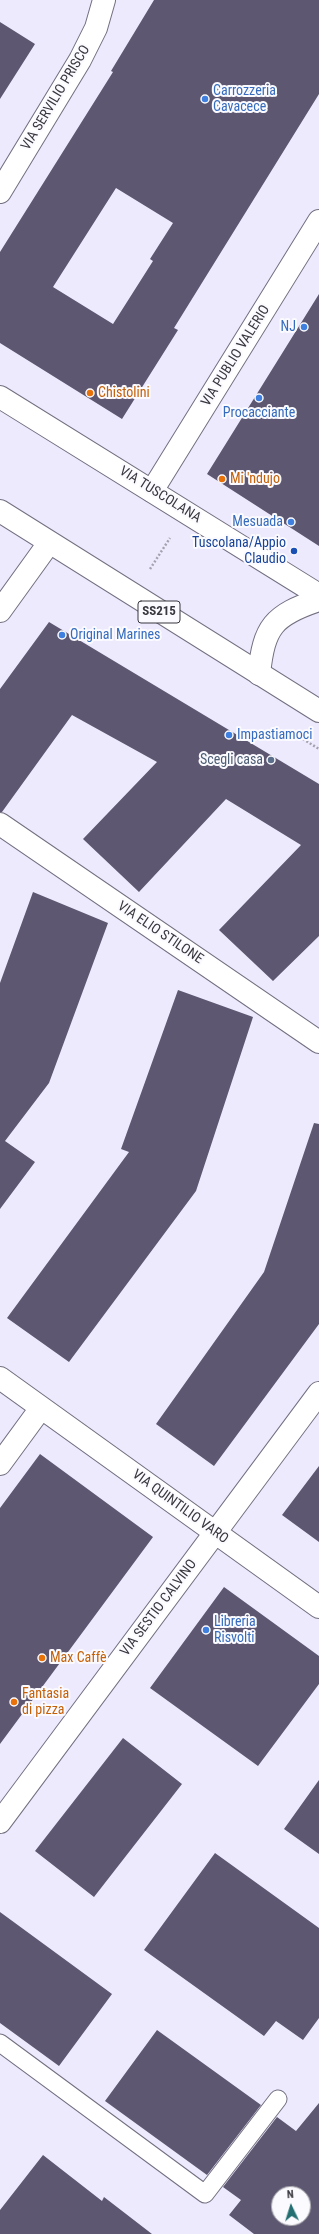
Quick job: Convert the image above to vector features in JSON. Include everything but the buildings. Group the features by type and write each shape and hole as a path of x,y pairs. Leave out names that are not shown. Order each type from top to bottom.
{"street":[{"name":"VIA SERVILIO PRISCO","path":"0,192 83,54 96,28 104,0"},
{"name":"VIA PUBLIO VALERIO","path":"152,490 319,221"},
{"name":"VIA TUSCOLANA","path":"0,397 319,595"},
{"name":"SS215","path":"0,511 319,711"},
{"path":"0,611 49,543"},
{"path":"259,674 264,642 276,622 297,608 319,600"},
{"name":"VIA ELIO STILONE","path":"0,824 319,1042"},
{"name":"VIA QUINTILIO VARO","path":"0,1378 319,1607"},
{"name":"VIA SESTIO CALVINO","path":"0,1822 319,1393"},
{"path":"0,1464 41,1408"}],"lane":[{"path":"0,2043 205,2194 278,2099"}],"path":[{"path":"147,574 171,536"}],"place":[{"name":"Carrozzeria Cavacece","path":"205,99"},
{"name":"NJ","path":"304,327"},
{"name":"Chistolini","path":"90,393"},
{"name":"Procacciante","path":"259,398"},
{"name":"Mi 'ndujo","path":"222,479"},
{"name":"Mesuada","path":"291,522"},
{"name":"Tuscolana/Appio Claudio","path":"294,551"},
{"name":"Original Marines","path":"62,635"},
{"name":"Impastiamoci","path":"229,735"},
{"name":"Scegli casa","path":"271,760"},
{"name":"Libreria Risvolti","path":"206,1630"},
{"name":"Max Caffè","path":"42,1658"},
{"name":"Fantasia di pizza","path":"14,1702"}]}
